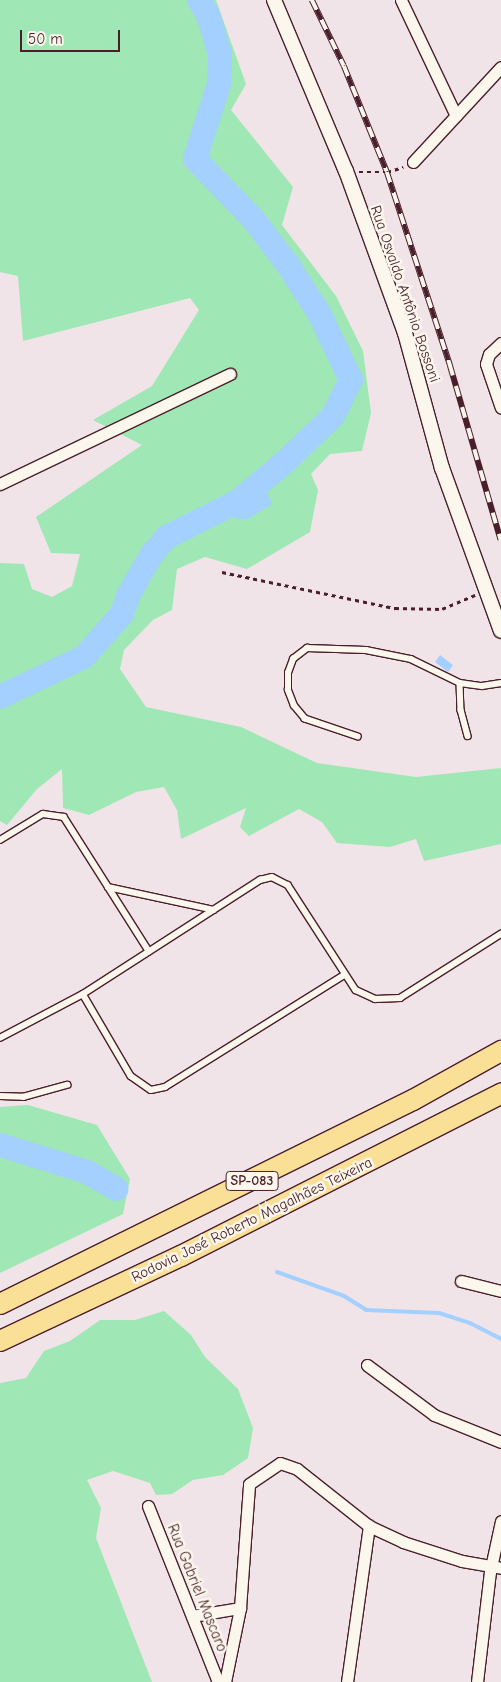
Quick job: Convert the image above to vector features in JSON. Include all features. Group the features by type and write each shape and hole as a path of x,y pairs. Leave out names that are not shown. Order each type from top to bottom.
{"highway":[{"name":"SP-083","path":"0,1304 395,1109 501,1051"},
{"name":"Rodovia José Roberto Magalhães Teixeira","path":"0,1341 181,1256 501,1094"}],"street":[{"name":"Rua Osvaldo Antônio Bossoni","path":"274,0 346,171 404,333 442,468 501,631"},
{"path":"401,0 456,116"},
{"path":"413,162 501,67"},
{"path":"501,343 489,354 486,364 501,408"},
{"path":"0,484 230,374"},
{"path":"461,1281 501,1291"},
{"path":"367,1365 434,1414 501,1442"},
{"path":"225,1682 240,1608 249,1484 268,1469 280,1463 297,1469 369,1526 403,1542 496,1568"},
{"name":"Rua Gabriel Mascaro","path":"148,1506 218,1682"},
{"path":"477,1682 496,1568 501,1521"},
{"path":"347,1682 369,1526"},
{"path":"192,1616 240,1608"}],"lane":[{"path":"358,738 305,719 294,706 288,690 288,673 293,659 307,648 366,650 411,659 460,683 482,686 501,683"},
{"path":"460,683 461,710 468,736"},
{"path":"0,840 43,814 64,817 149,951"},
{"path":"0,1038 83,994 260,880 272,878 288,885 344,975 356,990 375,999 400,998 501,934"},
{"path":"108,887 214,910"},
{"path":"83,994 131,1076 151,1090 165,1087 344,975"},
{"path":"0,1096 24,1097 67,1084"}],"path":[{"path":"346,171 387,172 413,162"},
{"path":"222,572 395,608 442,609 486,592"}],"green space":[{"path":"0,0 216,0 246,84 231,110 293,187 282,225 336,296 363,351 371,413 362,451 330,454 311,474 318,490 310,532 247,569 205,557 177,569 172,610 153,620 124,650 120,669 146,707 241,727 317,763 416,777 501,768 501,844 424,861 416,839 390,847 337,843 322,822 299,809 249,836 240,827 246,808 181,839 177,810 164,787 136,792 89,815 63,808 62,769 37,789 7,825 0,821 0,563 24,564 32,589 52,597 72,586 80,554 51,553 36,517 142,445 93,420 152,386 199,310 190,298 23,341 18,276 0,272"},
{"path":"28,1105 97,1125 130,1179 123,1214 0,1273 0,1107"},
{"path":"164,1311 191,1335 205,1357 238,1389 253,1428 248,1458 223,1475 193,1480 172,1494 156,1495 150,1483 113,1471 87,1480 101,1508 96,1538 152,1682 0,1682 0,1383 26,1378 44,1351 70,1341 100,1320 135,1320"}],"water":[{"path":"268,493 272,504 248,519 238,519 229,513"},
{"path":"440,655 453,665 448,672 435,662"}],"waterway":[{"path":"0,697 84,657 122,614 129,594 152,554 167,537 237,502 285,462 333,416 351,380 319,313 288,265 254,220 195,159 219,84 220,54 209,17 199,0"},
{"path":"0,1145 87,1172 116,1189"},
{"path":"277,1272 344,1296 366,1310 439,1313 470,1323 501,1339"}],"railway":[{"path":"312,0 344,66 387,172 450,365 501,540"}]}
